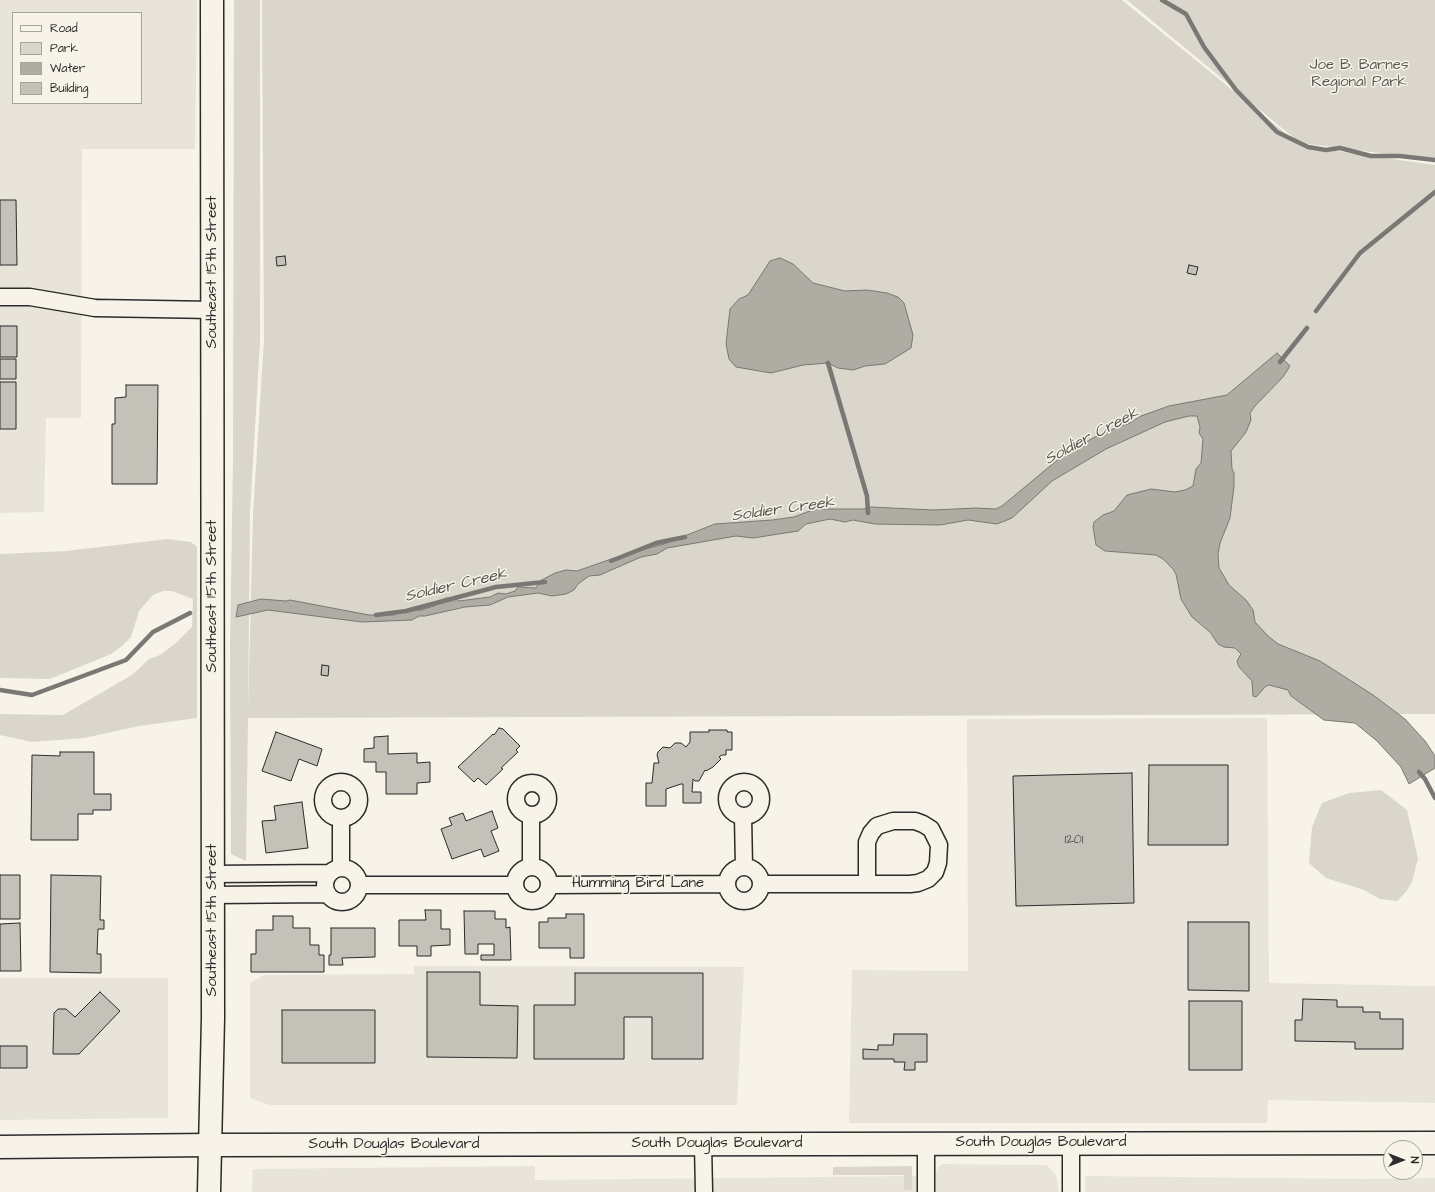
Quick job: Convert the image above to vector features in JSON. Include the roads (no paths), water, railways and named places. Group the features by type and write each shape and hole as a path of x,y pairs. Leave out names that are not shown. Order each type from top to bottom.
{"main road":[{"name":"Southeast 15th Street","path":"209,1192 213,1099 212,0"},
{"name":"South Douglas Boulevard","path":"0,1147 926,1143 1435,1143"}],"street":[{"path":"0,297 30,297 95,308 213,310"},
{"path":"531,816 531,867"},
{"path":"743,816 744,867"},
{"path":"213,874 268,873 335,870 348,868 354,873 359,885 355,896 345,902 335,901 327,894 324,883 335,870 341,818"},
{"path":"761,884 867,884 918,883 928,879 935,872 938,864 939,845 931,829 923,824 915,822 893,821 877,826 871,833 867,842 867,884"},
{"path":"531,867 542,871 547,876 549,885 543,897 530,901 519,895 515,885 516,878 520,872 531,867"},
{"path":"744,867 755,871 760,877 761,884 758,894 746,901 739,901 732,896 727,884 732,872 744,867"},
{"path":"268,873 268,895"},
{"name":"Humming Bird Lane","path":"549,885 727,884"},
{"path":"359,885 515,885"},
{"path":"213,895 327,894"},
{"path":"926,1143 926,1192"},
{"path":"703,1144 704,1192"},
{"path":"1070,1144 1070,1192"}],"water":[{"path":"780,258 793,264 813,283 845,291 867,290 887,293 898,297 904,303 913,335 911,348 885,364 865,366 853,370 838,368 828,363 803,365 771,373 736,367 729,359 726,344 730,309 739,299 748,295 770,261"},
{"path":"1277,353 1290,366 1283,377 1250,413 1251,420 1246,432 1231,451 1234,486 1230,518 1220,543 1218,554 1219,568 1229,585 1246,600 1253,610 1255,622 1268,636 1278,644 1320,661 1373,695 1405,719 1425,741 1435,756 1435,768 1409,784 1401,767 1377,741 1355,723 1324,720 1291,696 1288,690 1269,685 1266,686 1256,697 1253,696 1252,681 1239,667 1237,661 1241,654 1235,648 1224,647 1218,644 1210,632 1192,617 1181,599 1176,574 1163,559 1156,555 1105,551 1096,545 1093,527 1094,522 1103,515 1114,511 1127,495 1151,489 1175,492 1185,490 1193,486 1196,469 1201,463 1203,439 1199,433 1200,427 1197,416 1189,416 1165,422 1106,449 1052,481 1012,518 997,524 968,520 940,525 875,524 853,520 845,522 830,519 806,524 798,531 753,538 736,536 667,548 657,554 641,557 600,575 589,576 578,584 574,590 566,594 552,596 538,593 508,597 490,605 465,607 419,616 412,620 362,622 268,610 236,617 238,605 261,599 290,600 369,615 394,615 395,611 421,610 434,606 437,602 446,598 456,599 459,601 490,597 498,593 506,594 515,591 518,587 536,588 540,581 555,573 566,570 577,571 614,558 618,560 637,551 664,544 715,524 794,517 815,509 864,509 871,507 933,510 976,508 996,509 1002,506 1061,457 1093,438 1128,424 1141,416 1169,406 1227,395"}],"waterway":[{"path":"1162,0 1186,14 1204,47 1236,90 1277,132 1308,147 1326,150 1340,148 1371,156 1400,156 1435,160"},
{"name":"Soldier Creek","path":"1316,311 1360,253 1435,192"},
{"name":"Soldier Creek","path":"1280,362 1307,328"},
{"path":"828,363 867,496 868,513"},
{"name":"Soldier Creek","path":"611,561 656,543 685,537"},
{"name":"Soldier Creek","path":"376,615 406,611 496,587 545,582"},
{"name":"Soldier Creek","path":"0,690 32,695 126,660 153,632 190,613"},
{"path":"1419,772 1425,779 1435,798"}],"park label":[{"name":"Joe B. Barnes Regional Park","path":"1359,74"}]}
